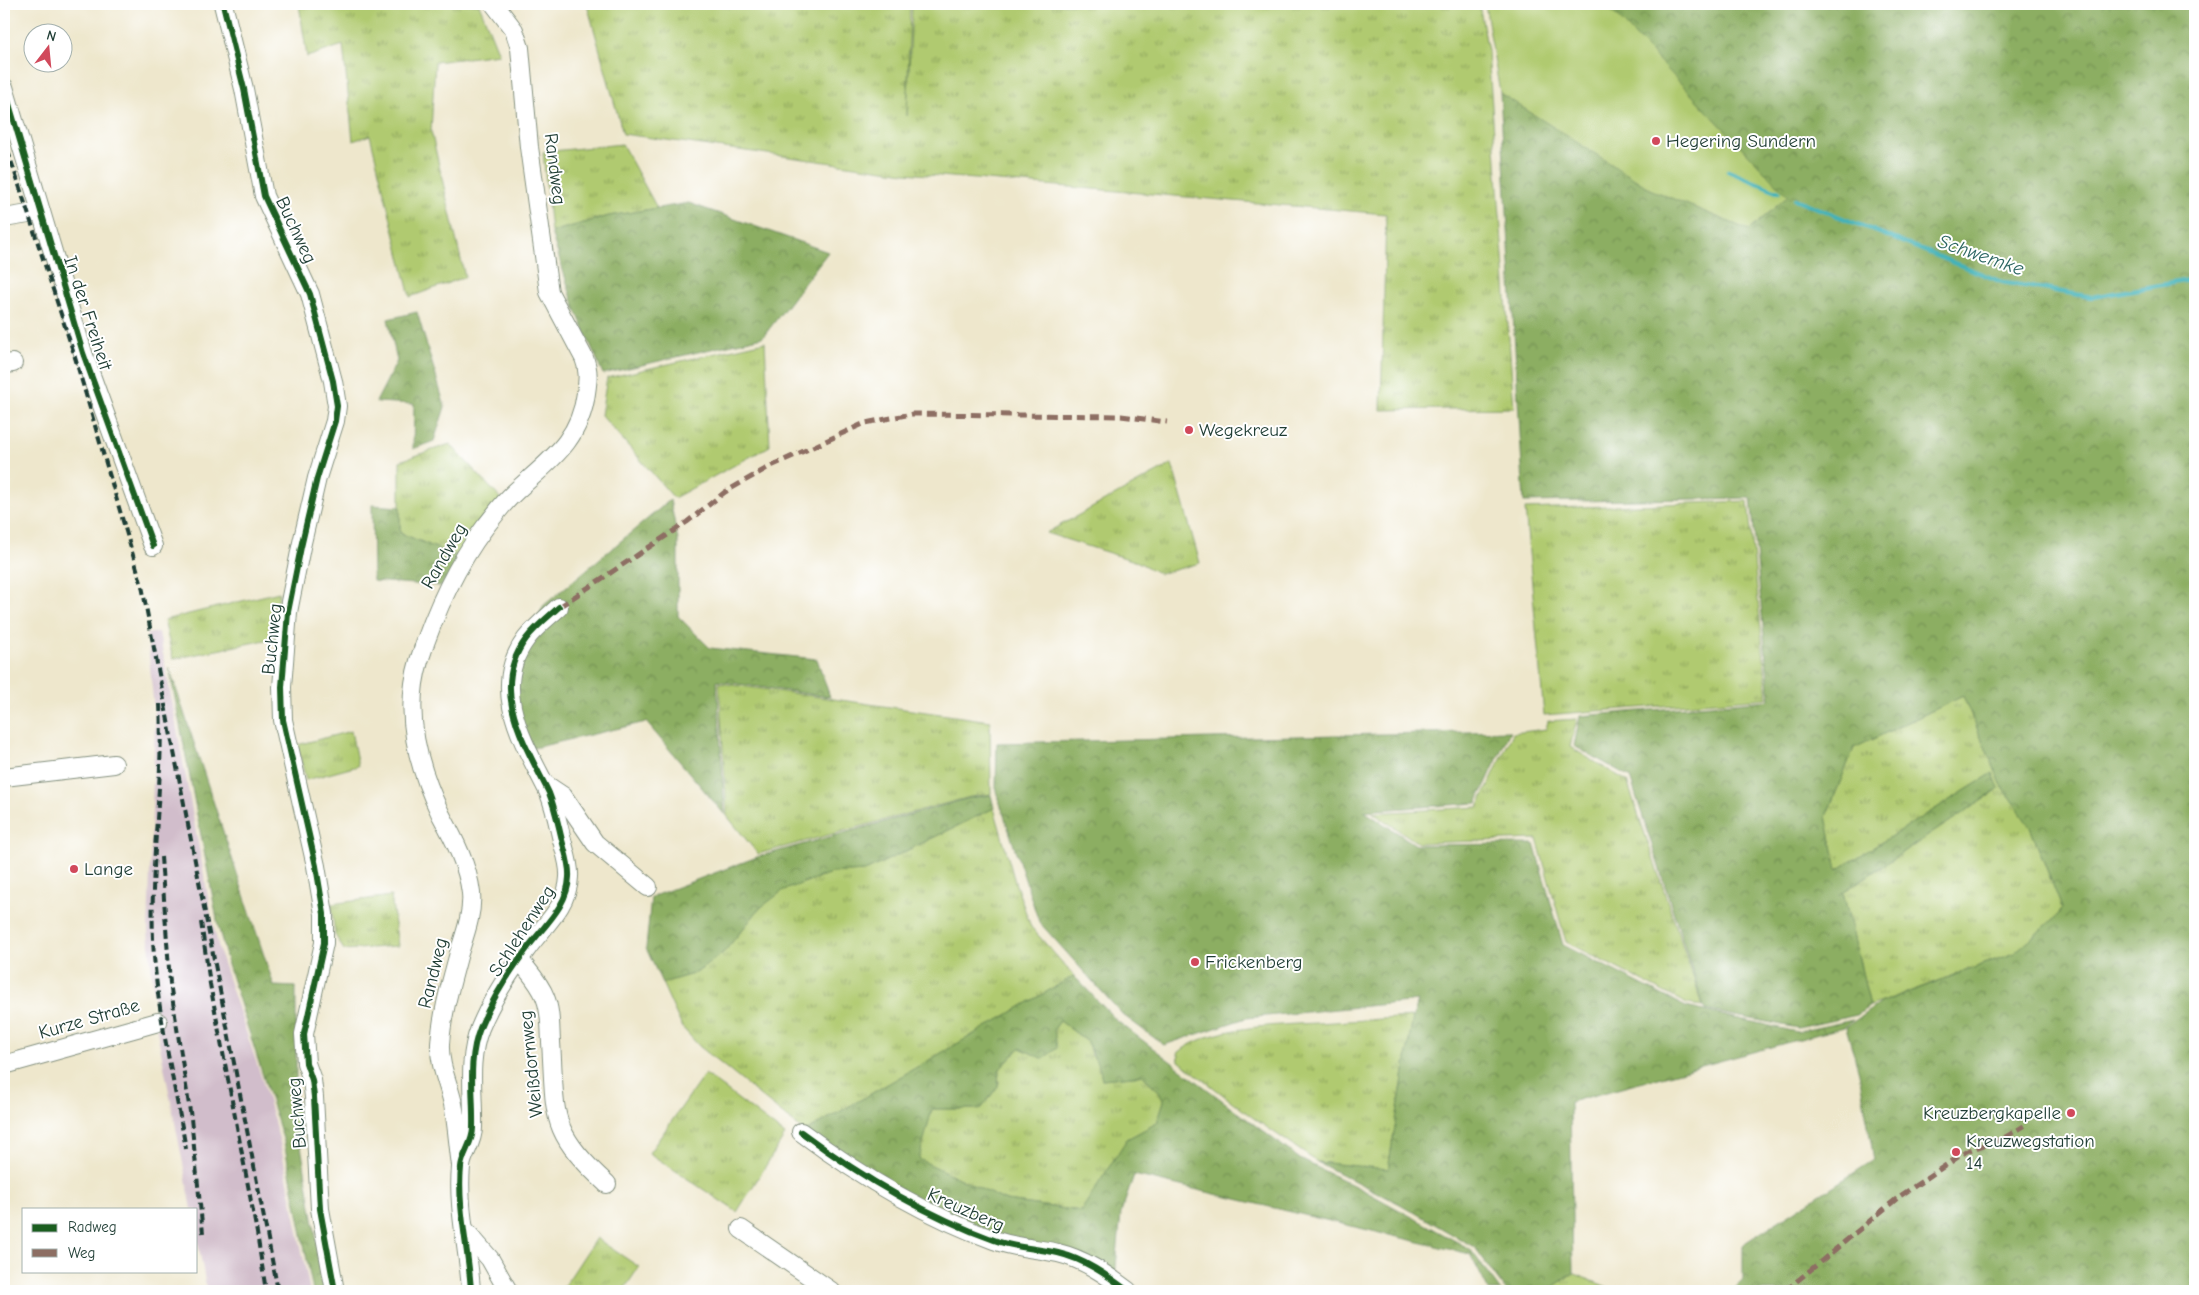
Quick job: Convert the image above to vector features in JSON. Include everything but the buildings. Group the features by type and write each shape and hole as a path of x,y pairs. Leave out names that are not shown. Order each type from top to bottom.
{"street":[{"name":"Buchweg","path":"222,4 244,89 264,196 310,294 333,381 337,406 335,421 310,504 288,612 283,664 282,708 316,866 324,914 324,943 304,1034 304,1053 312,1080 320,1209 335,1291"},
{"name":"Randweg","path":"460,1165 453,1103 445,1079 440,1051 451,985 470,916 471,893 463,862 421,765 415,743 412,690 419,661 433,623 456,571 485,528 508,500 546,467 569,439 581,418 588,379 588,369 584,358 549,292 529,147 520,48 514,30 494,4"},
{"name":"In der Freiheit","path":"4,87 83,353 153,546"},
{"path":"4,218 41,212"},
{"name":"Schlehenweg","path":"472,1291 460,1196 460,1165 473,1130 472,1063 477,1036 484,1019 519,959 559,908 567,894 569,884 569,868 554,807 522,743 516,724 511,677 514,663 527,638 559,607"},
{"path":"4,777 114,764"},
{"name":"Schlehenweg","path":"543,782 563,796 595,843 648,886"},
{"name":"Weißdornweg","path":"519,959 542,988 548,1007 552,1088 559,1124 576,1154 607,1184"},
{"name":"Kurze Straße","path":"4,1065 158,1022"},
{"name":"Kreuzberg","path":"802,1132 850,1168 910,1202 995,1240 1021,1248 1057,1253 1083,1261 1128,1291"},
{"path":"740,1229 830,1291"},
{"path":"465,1230 490,1259 508,1291"}],"shaded area":[{"path":"159,632 213,923 221,957 262,1079 280,1142 310,1291 207,1291 198,1243 198,1208 192,1208 157,1031 148,931 155,721 147,634"}],"green space":[{"path":"299,4 479,4 499,54 435,62 431,131 465,277 410,297 370,135 353,141 343,45 307,57"},
{"path":"587,4 910,4 907,116 912,4 1479,4 1488,51 1514,408 1381,410 1386,214 905,173 623,134"},
{"name":"Hegering Sundern","path":"1485,4 1605,4 1788,196 1749,230 1652,190 1500,93"},
{"path":"1605,4 2195,4 2195,1291 1733,1291 1743,1279 1743,1244 1874,1160 1859,1073 1846,1027 1880,1003 2014,953 2058,915 2062,908 2030,827 2002,786 1963,696 1854,748 1826,816 1837,870 1993,773 1999,789 1843,892 1870,1006 1857,1015 1798,1028 1705,1010 1630,777 1574,746 1580,716 1770,700 1751,498 1524,502 1500,93 1652,190 1749,230 1788,196"},
{"path":"622,144 657,208 609,216 551,232 543,152"},
{"path":"689,203 828,252 763,337 603,374 575,308 551,232 609,216"},
{"path":"417,312 445,407 434,441 413,449 414,404 376,402 397,361 388,319"},
{"path":"765,342 770,446 674,498 601,415 607,378"},
{"path":"450,444 501,499 461,558 400,533 400,461"},
{"path":"1172,464 1200,563 1160,574 1138,562 1046,533"},
{"path":"670,500 678,540 678,616 710,648 817,659 830,697 717,681 725,815 646,722 529,749 513,700 517,667 543,606"},
{"path":"1748,501 1768,698 1544,715 1525,509"},
{"path":"372,505 400,507 400,533 461,558 441,586 373,581"},
{"path":"279,592 275,638 173,659 164,620"},
{"path":"169,667 274,986 296,987 296,1091 300,1140 325,1291 313,1291 284,1142 228,965 218,925"},
{"path":"719,683 990,721 991,794 970,797 758,854 727,816"},
{"path":"1963,696 2002,786 2030,827 2062,908 2058,915 2014,953 1870,1006 1843,892 1999,789 1993,773 1837,870 1826,817 1854,748"},
{"path":"1577,719 1570,747 1627,781 1703,1006 1687,1004 1566,942 1537,839 1418,843 1373,813 1478,807 1513,733 1546,729 1548,721"},
{"path":"351,731 358,766 306,780 297,745"},
{"path":"1510,731 1477,803 1364,811 1416,845 1534,844 1563,945 1686,1007 1797,1032 1853,1020 1844,1027 1570,1102 1573,1273 1547,1291 1506,1291 1474,1247 1400,1204 1317,1162 1388,1169 1413,1017 1418,1001 1246,1018 1164,1045 1123,1015 1039,922 996,791 997,743"},
{"path":"991,795 994,808 865,871 831,873 784,890 760,908 724,952 696,973 662,983 646,948 651,897 757,857 970,798"},
{"path":"994,808 1015,882 1031,927 1074,976 805,1132 699,1046 682,1027 662,983 696,973 724,952 760,908 783,890 831,873 865,871"},
{"path":"391,896 398,946 344,950 335,935 331,904"},
{"path":"1074,976 1117,1021 1300,1159 1365,1191 1470,1249 1501,1291 1489,1291 1470,1254 1134,1175 1121,1213 1115,1278 956,1222 805,1132","holes":["1060,1021 1088,1042 1102,1079 1142,1075 1159,1091 1164,1101 1157,1123 1127,1139 1081,1211 1006,1201 919,1159 932,1109 981,1109 998,1086 999,1070 1020,1048 1043,1059 1057,1048 1054,1029"]},
{"path":"1413,1017 1388,1170 1317,1162 1252,1117 1179,1061 1178,1053 1191,1044 1225,1032 1264,1026"},
{"path":"1060,1021 1088,1042 1091,1055 1100,1064 1102,1079 1142,1075 1159,1091 1164,1101 1157,1123 1127,1139 1082,1211 1006,1201 918,1159 932,1109 981,1109 998,1086 999,1070 1020,1048 1054,1029"},
{"path":"705,1074 785,1135 737,1212 649,1153"},
{"path":"596,1238 639,1267 623,1291 561,1291"},
{"path":"1573,1273 1617,1291 1547,1291"}],"waterway":[{"name":"Schwemke","path":"1728,171 1779,192"},
{"name":"Schwemke","path":"1795,199 2002,282 2092,297 2195,279"}],"railway":[{"path":"4,139 74,354 142,586 278,1291"},
{"path":"160,704 161,733 153,880 153,939 158,992 166,1044 186,1149"},
{"path":"161,857 170,983 191,1118 203,1233"},
{"path":"201,922 210,984 257,1233 266,1291"}],"marked path":[{"path":"559,607 687,522 725,492 769,467 865,423 912,414 1121,416 1167,422"},
{"path":"1785,1291 1900,1196 1967,1151 2002,1139 2024,1126"}],"cycle path":[{"path":"223,4 244,89 264,196 310,294 333,381 337,406 335,421 317,478 288,612 282,687 283,720 316,866 324,914 324,943 304,1034 306,1063 312,1080 314,1097 320,1209 335,1291"},
{"path":"4,87 83,353 153,546"},
{"path":"471,1291 460,1182 463,1158 473,1133 472,1065 476,1040 489,1008 507,978 553,916 568,888 569,868 553,804 530,756 515,718 510,678 515,658 526,639 559,607"},
{"path":"801,1132 870,1179 943,1219 1002,1243 1058,1253 1077,1259 1128,1291"}],"place":[{"name":"Hegering Sundern","path":"1656,141"},
{"name":"Wegekreuz","path":"1189,430"},
{"name":"Lange","path":"74,869"},
{"name":"Frickenberg","path":"1195,962"},
{"name":"Kreuzbergkapelle","path":"2071,1113"},
{"name":"Kreuzwegstation 14","path":"1956,1152"}]}
